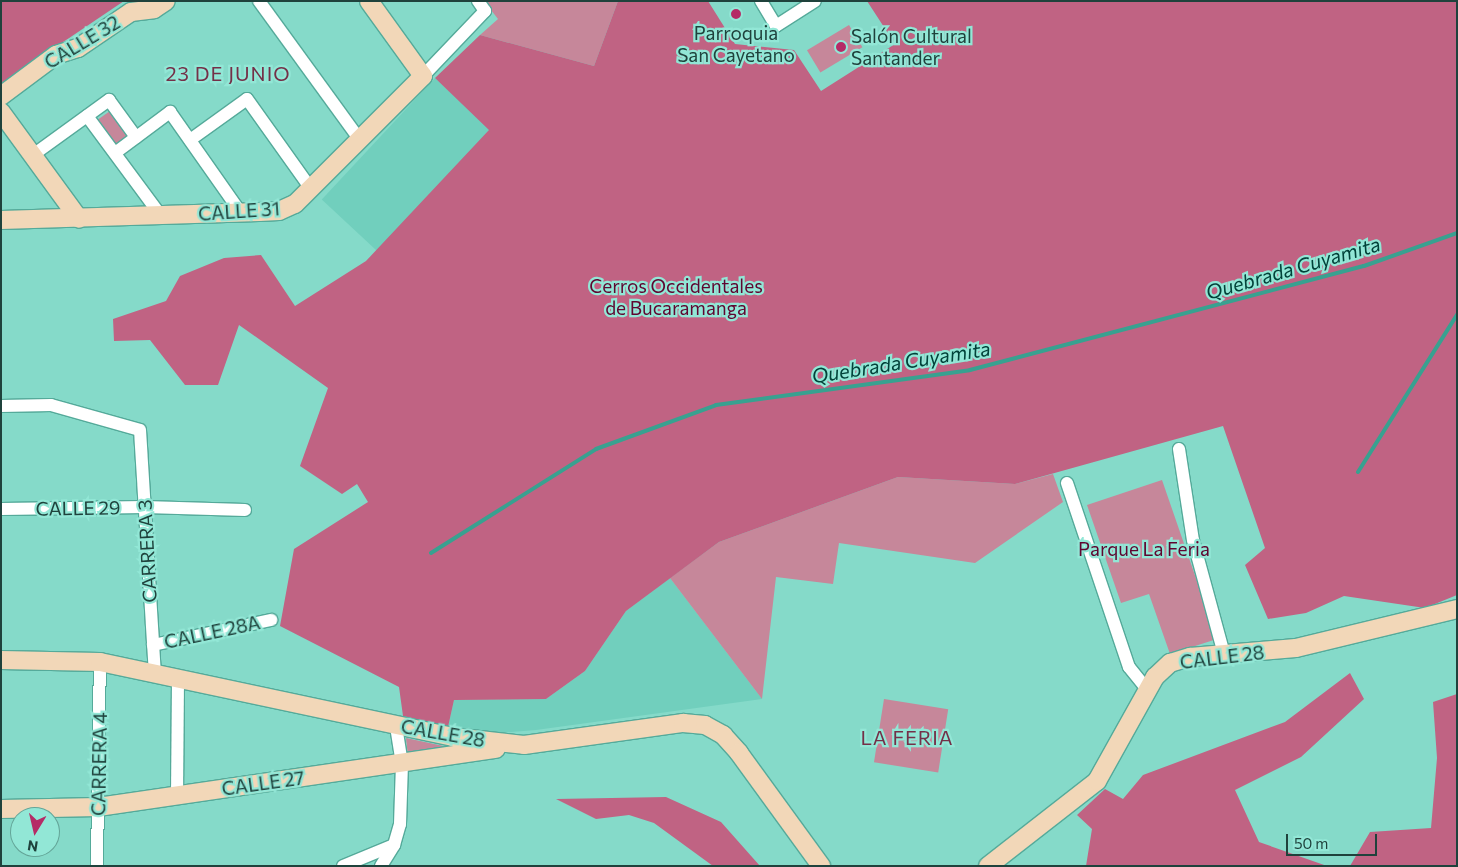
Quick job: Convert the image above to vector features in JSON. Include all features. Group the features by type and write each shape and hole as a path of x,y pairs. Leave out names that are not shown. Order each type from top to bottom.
{"street":[{"name":"CALLE 32","path":"1,96 56,55 78,48 131,12 154,9 166,1"},
{"path":"259,1 360,140"},
{"path":"369,1 423,76"},
{"path":"761,1 776,26 815,1"},
{"name":"CALLE 31","path":"1,220 241,213 286,209 312,190 423,76 482,6"},
{"path":"190,140 247,99 312,190"},
{"path":"33,155 109,100 136,137"},
{"path":"1,112 79,218"},
{"path":"115,153 170,112 241,213"},
{"path":"87,116 161,216"},
{"name":"CARRERA 3","path":"1,406 51,405 140,430 155,673"},
{"path":"1179,449 1192,540 1224,654"},
{"path":"1068,483 1128,667 1147,689"},
{"name":"CALLE 29","path":"1,509 145,506 244,510"},
{"name":"CALLE 28","path":"988,866 1097,781 1147,689 1161,669 1170,663 1190,657 1296,648 1457,609"},
{"name":"CALLE 28A","path":"153,644 271,620"},
{"name":"CALLE 28","path":"1,660 100,662 453,737 524,746 683,723 712,728 739,753 821,866"},
{"name":"CARRERA 4","path":"97,866 100,662"},
{"path":"177,795 178,678"},
{"path":"381,866 394,845 400,824 402,763 396,725"},
{"name":"CALLE 27","path":"1,809 98,807 524,746"},
{"path":"343,866 394,845"}],"shaded area":[{"path":"435,78 491,130 377,251 322,199"},
{"path":"670,578 762,699 536,730 497,733 448,727 454,700 546,699 585,671 626,611"}],"green space":[{"path":"1,1 124,1 1,84"},
{"path":"484,1 618,1 594,66 480,35 498,19"},
{"name":"Cerros Occidentales de Bucaramanga","path":"618,1 708,1 735,44 794,50 821,91 895,44 867,1 1457,1 1457,595 1425,608 1344,596 1306,613 1268,619 1245,565 1265,548 1223,426 1015,484 898,477 719,542 626,611 585,671 546,699 454,700 448,727 403,716 399,687 280,626 294,549 368,502 357,484 342,494 300,466 328,388 239,325 218,385 185,385 150,340 114,341 113,319 166,301 180,276 224,258 261,255 295,306 366,261 489,130 435,78 480,35 594,66"},
{"path":"849,25 862,47 820,73 807,50"},
{"path":"110,111 128,137 115,146 97,120"},
{"path":"1053,474 1063,502 975,563 839,543 833,584 776,577 762,699 670,578 719,542 898,477 1015,484"},
{"name":"Parque La Feria","path":"1162,480 1217,639 1170,654 1149,594 1121,603 1087,505"},
{"path":"1350,673 1364,699 1301,757 1235,790 1259,842 1327,866 1086,866 1092,829 1077,815 1105,789 1123,799 1143,775 1285,722"},
{"path":"1457,694 1457,866 1350,866 1370,832 1431,828 1437,758 1433,702"},
{"path":"884,699 948,709 938,772 874,762"},
{"path":"406,738 448,747 408,756"},
{"path":"666,797 721,822 760,866 713,866 654,823 629,815 596,819 556,799"}],"waterway":[{"name":"Quebrada Cuyamita","path":"431,553 596,449 716,405 970,370 1364,266 1457,233"},
{"path":"1358,472 1457,315"}],"place":[{"name":"Parroquia San Cayetano","path":"736,14"},
{"name":"Salón Cultural Santander","path":"841,47"}],"district":[{"name":"23 DE JUNIO","path":"228,73"},
{"name":"LA FERIA","path":"907,737"}]}
